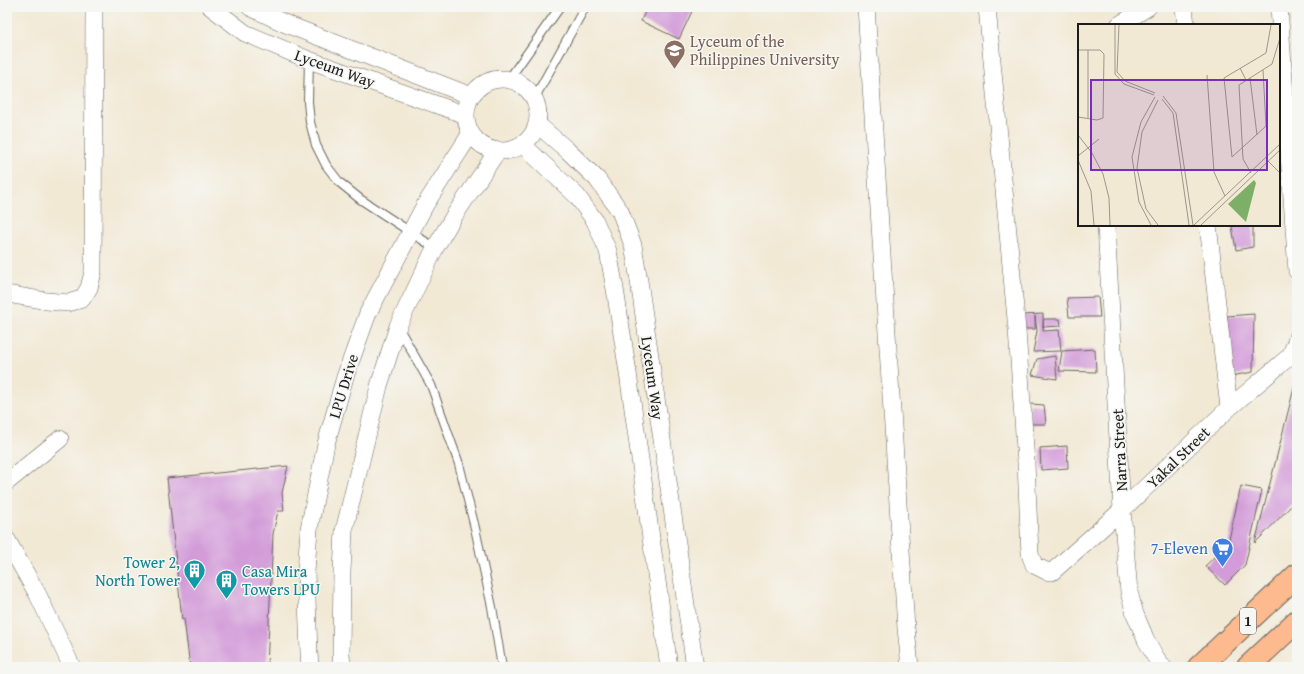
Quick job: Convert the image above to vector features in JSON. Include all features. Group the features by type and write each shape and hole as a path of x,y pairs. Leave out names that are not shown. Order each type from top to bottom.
{"highway":[{"name":"1","path":"1199,667 1294,583"},
{"name":"1","path":"1248,667 1297,621"}],"street":[{"path":"7,294 68,303 82,299 89,288 93,272 94,7"},
{"name":"Lyceum Way","path":"211,7 246,33 309,60 466,115"},
{"name":"Lyceum Way","path":"250,7 286,24 471,96"},
{"path":"866,7 906,628 910,667"},
{"name":"Yakal Street","path":"987,7 1016,330 1026,463 1030,554 1034,565 1040,569 1052,572 1122,510 1229,408 1290,356 1297,338"},
{"path":"1122,24 1148,7"},
{"path":"1184,7 1186,24"},
{"path":"1280,7 1297,271"},
{"path":"498,79 509,79 520,83 528,90 534,99 538,111 537,124 531,135 522,144 511,149 498,150 487,147 478,141 471,133 467,124 467,105 471,96 478,88 487,82 498,79"},
{"name":"Lyceum Way","path":"537,124 597,179 620,212 633,245 695,667"},
{"name":"LPU Drive","path":"310,667 306,572 308,536 326,444 345,377 368,312 410,231 471,133"},
{"name":"Lyceum Way","path":"522,144 577,196 595,221 608,251 626,358 669,667"},
{"path":"342,667 342,572 344,532 379,386 398,326 435,248 454,216 498,150"},
{"name":"Narra Street","path":"1106,226 1122,510 1129,592 1135,614 1146,640 1163,667"},
{"path":"1208,226 1229,408"},
{"path":"7,482 60,439"},
{"path":"7,540 38,595 72,667"}],"lane":[{"path":"509,79 560,7"},
{"path":"534,99 585,7"},
{"path":"309,60 308,102 310,122 316,145 326,165 339,182 360,198 435,248"},
{"path":"398,326 432,385 459,464 475,528 502,667"}],"building":[{"path":"647,7 694,7 679,39 641,21"},
{"path":"1232,226 1253,226 1253,247 1236,250"},
{"path":"1098,297 1100,317 1069,317 1067,298"},
{"path":"1043,314 1043,331 1059,330 1061,351 1033,352 1037,331 1035,316 1035,329 1022,329 1022,315"},
{"path":"1254,314 1253,372 1231,376 1227,316"},
{"path":"1044,319 1060,319 1061,326 1043,327"},
{"path":"1095,349 1096,372 1059,371 1062,351"},
{"path":"1055,356 1057,379 1032,375 1037,359"},
{"path":"1296,380 1297,500 1255,543"},
{"path":"1030,404 1044,405 1046,424 1029,424"},
{"path":"1067,446 1068,468 1041,470 1040,448"},
{"name":"Casa Mira Towers LPU","path":"288,466 282,493 284,511 278,511 273,534 267,667 190,667 184,619 182,619 167,478"},
{"path":"1241,486 1262,490 1245,565 1225,585 1205,566 1228,544"}],"place":[{"name":"Lyceum of the Philippines University","path":"674,70"},
{"name":"7-Eleven","path":"1223,568"},
{"name":"Tower 2, North Tower","path":"195,590"},
{"name":"Casa Mira Towers LPU","path":"226,600"}]}
